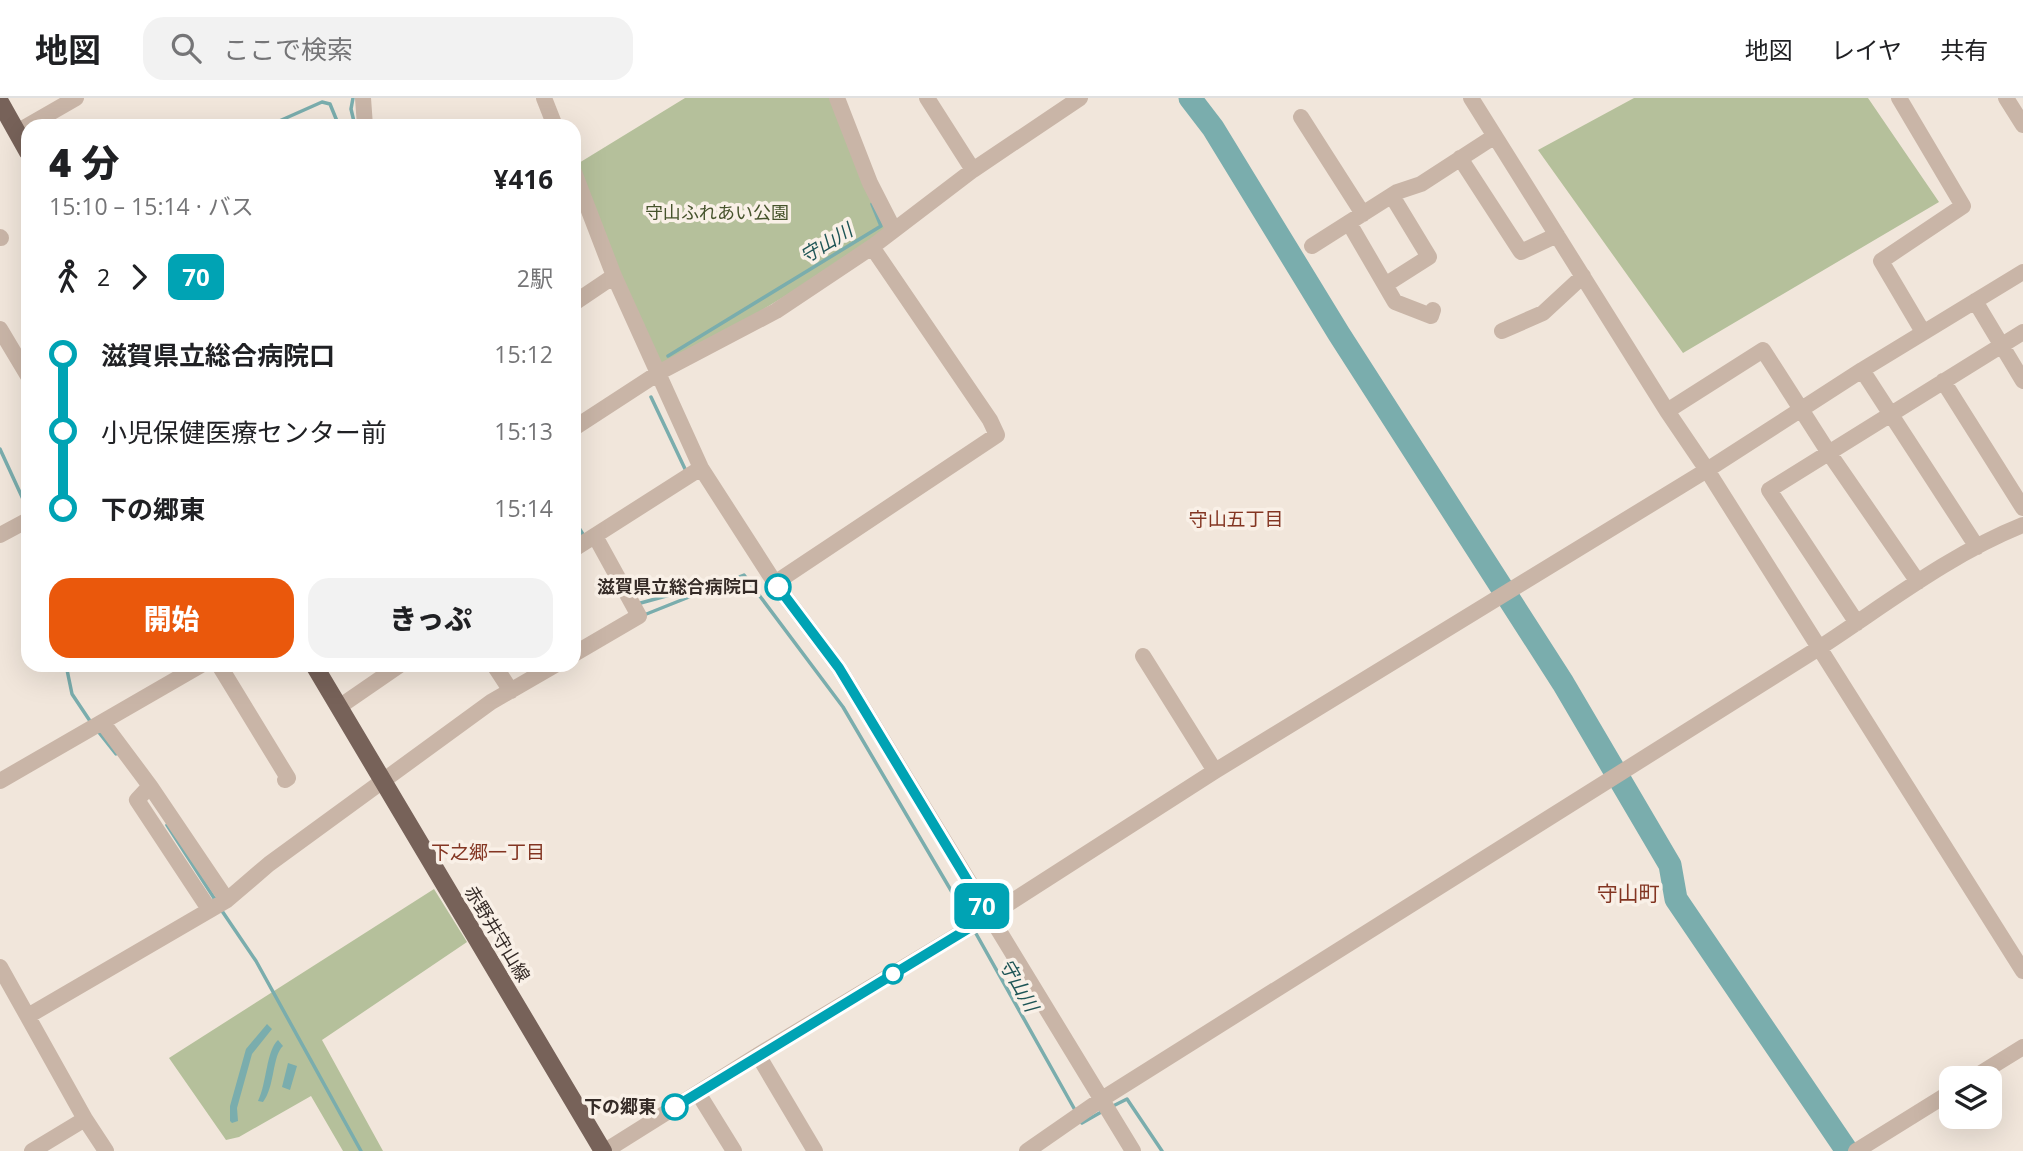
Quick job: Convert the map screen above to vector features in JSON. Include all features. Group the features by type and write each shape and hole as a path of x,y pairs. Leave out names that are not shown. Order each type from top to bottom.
{"main road":[{"path":"0,102 21,139"},
{"name":"赤野井守山線","path":"318,672 604,1151"}],"street":[{"path":"40,119 76,98"},
{"path":"363,98 364,119"},
{"path":"544,98 552,119"},
{"path":"836,98 870,183 894,230"},
{"path":"927,98 973,170"},
{"path":"581,423 660,372 776,311 872,247 973,170 1080,98"},
{"path":"1471,98 2023,971"},
{"path":"1899,98 1963,205 1881,261 1923,332"},
{"path":"2006,98 2023,125"},
{"path":"1301,117 1356,219 1395,302 1431,316 1433,310"},
{"path":"17,132 21,130"},
{"path":"1312,246 1392,196 1422,184 1495,135"},
{"path":"1460,159 1521,252 1557,235"},
{"path":"581,190 614,276 660,372 701,468 775,583 839,668 1132,1151"},
{"path":"1385,285 1429,257 1392,196"},
{"path":"775,583 997,435 990,420 872,247"},
{"path":"604,1151 989,916 1215,771 1707,470 1862,370 2023,272"},
{"path":"581,298 614,276"},
{"path":"1502,331 1543,313 1583,276"},
{"path":"1975,301 2023,381"},
{"path":"0,329 21,364"},
{"path":"1857,623 1769,491 2023,332"},
{"path":"1667,411 1763,350 1829,453 1918,582"},
{"path":"1862,370 1977,547"},
{"path":"1943,381 2023,508"},
{"path":"581,545 701,468"},
{"path":"0,535 21,524"},
{"path":"1027,1151 1102,1099 1819,648 1918,582 1999,534 2023,525"},
{"path":"581,650 639,616 595,536"},
{"path":"1143,656 1215,771"},
{"path":"0,781 189,672"},
{"path":"223,672 288,778 285,780"},
{"path":"339,707 390,672"},
{"path":"499,672 511,691"},
{"path":"28,1016 227,900 269,864 491,702 543,672"},
{"path":"103,723 227,900"},
{"path":"149,786 137,800 209,909"},
{"path":"168,845 182,835"},
{"path":"0,967 85,1119 106,1151"},
{"path":"1992,1066 2023,1047"},
{"path":"758,1055 815,1151"},
{"path":"698,1093 734,1151"},
{"path":"1856,1151 1939,1099"},
{"path":"32,1151 85,1119"}],"green space":[{"name":"守山ふれあい公園","path":"685,98 840,98 894,230 660,372 581,183 581,162"},
{"path":"1634,98 1868,98 1939,202 1683,353 1538,150"},
{"path":"434,889 467,942 322,1040 383,1151 343,1151 311,1096 239,1137 226,1140 169,1058"}],"water":[{"path":"267,1024 272,1029 252,1054 237,1108 238,1121 232,1123 230,1106 246,1049"},
{"path":"278,1040 283,1046 277,1057 270,1088 263,1102 258,1101 271,1052"},
{"path":"288,1063 297,1066 290,1090 282,1087"}],"waterway":[{"name":"守山川","path":"353,98 351,109 353,119"},
{"path":"1190,98 1213,128 1339,334 1563,683 1670,865 1676,899 1847,1151"},
{"path":"284,119 322,102 330,104 336,119"},
{"name":"守山川","path":"668,356 881,226 872,204"},
{"name":"守山川","path":"651,397 686,471"},
{"path":"0,449 21,495"},
{"name":"守山川","path":"581,531 584,536"},
{"name":"守山川","path":"644,615 744,575 843,707 969,921"},
{"path":"637,604 728,579"},
{"path":"67,672 72,694 92,724"},
{"path":"97,730 116,754"},
{"path":"167,825 216,901"},
{"path":"220,908 256,961 361,1151"},
{"name":"守山川","path":"974,930 1075,1110"},
{"name":"守山川","path":"1113,1106 1127,1099 1162,1151"},
{"name":"守山川","path":"1080,1120 1082,1123 1103,1111"}],"bus line":[{"name":"70","path":"675,1107 989,916 839,668 778,587"}],"place":[{"name":"滋賀県立総合病院口","path":"778,587"},
{"name":"下の郷東","path":"675,1107"}],"district":[{"name":"守山五丁目","path":"1236,519"},
{"name":"下之郷一丁目","path":"488,852"},
{"name":"守山町","path":"1628,894"}]}
